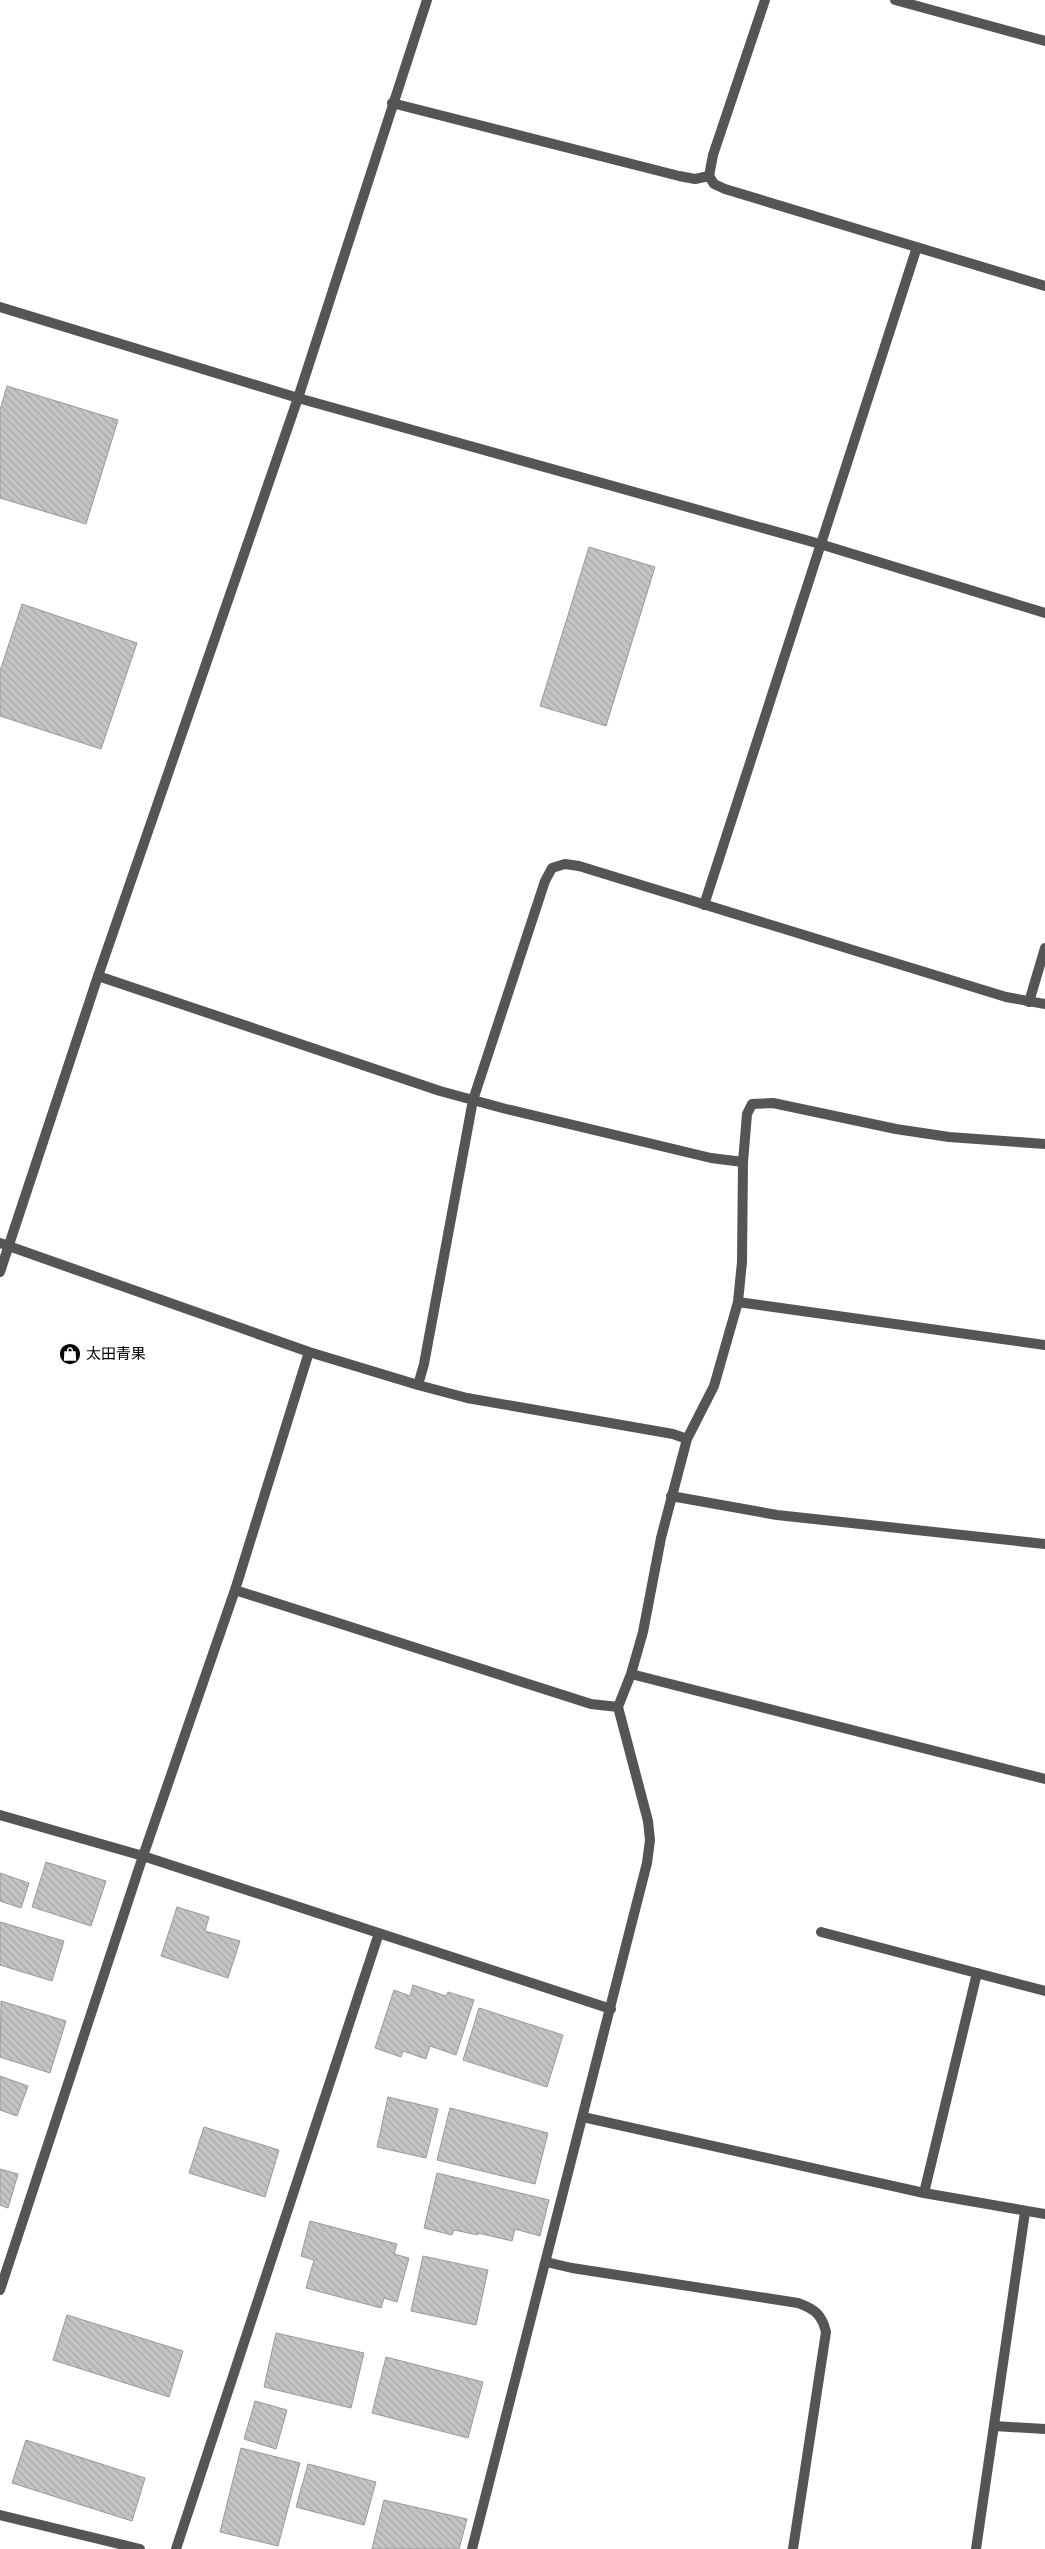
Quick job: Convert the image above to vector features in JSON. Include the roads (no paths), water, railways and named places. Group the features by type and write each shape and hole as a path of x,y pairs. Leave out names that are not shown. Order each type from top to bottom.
{"street":[{"path":"0,1272 4,1244 298,398 426,0"},
{"path":"764,0 713,155 709,176 714,184 725,189 1045,286"},
{"path":"895,0 1045,41"},
{"path":"392,103 679,176 695,179 709,176"},
{"path":"704,905 917,247"},
{"path":"0,307 298,398 820,544 1045,613"},
{"path":"418,1385 424,1364 473,1100 545,881 552,868 565,864 579,866 1006,998 1045,1004"},
{"path":"1029,1002 1045,948"},
{"path":"98,976 473,1100 711,1158 743,1162"},
{"path":"472,2549 647,1863 650,1840 648,1821 618,1707 631,1674 643,1632 671,1496 688,1439 714,1386 738,1302 742,1262 743,1162 747,1114 752,1104 762,1102 896,1129 949,1137 1045,1144"},
{"path":"4,1244 309,1352 418,1385 467,1398 673,1434 688,1439"},
{"path":"738,1302 1045,1345"},
{"path":"0,2290 143,1856 235,1590 309,1352"},
{"path":"671,1496 777,1515 1045,1544"},
{"path":"235,1590 591,1704 618,1707"},
{"path":"631,1674 1045,1779"},
{"path":"0,1815 143,1856 611,2009"},
{"path":"821,1932 1045,1991"},
{"path":"176,2549 379,1933"},
{"path":"924,2193 977,1973"},
{"path":"583,2117 924,2193 1045,2214"},
{"path":"976,2549 1025,2212"},
{"path":"546,2262 572,2268 798,2303 813,2309 823,2319 826,2332 793,2549"},
{"path":"994,2426 1045,2429"},
{"path":"0,2515 140,2549"}],"place":[{"name":"太田青果","path":"70,1354"}]}
